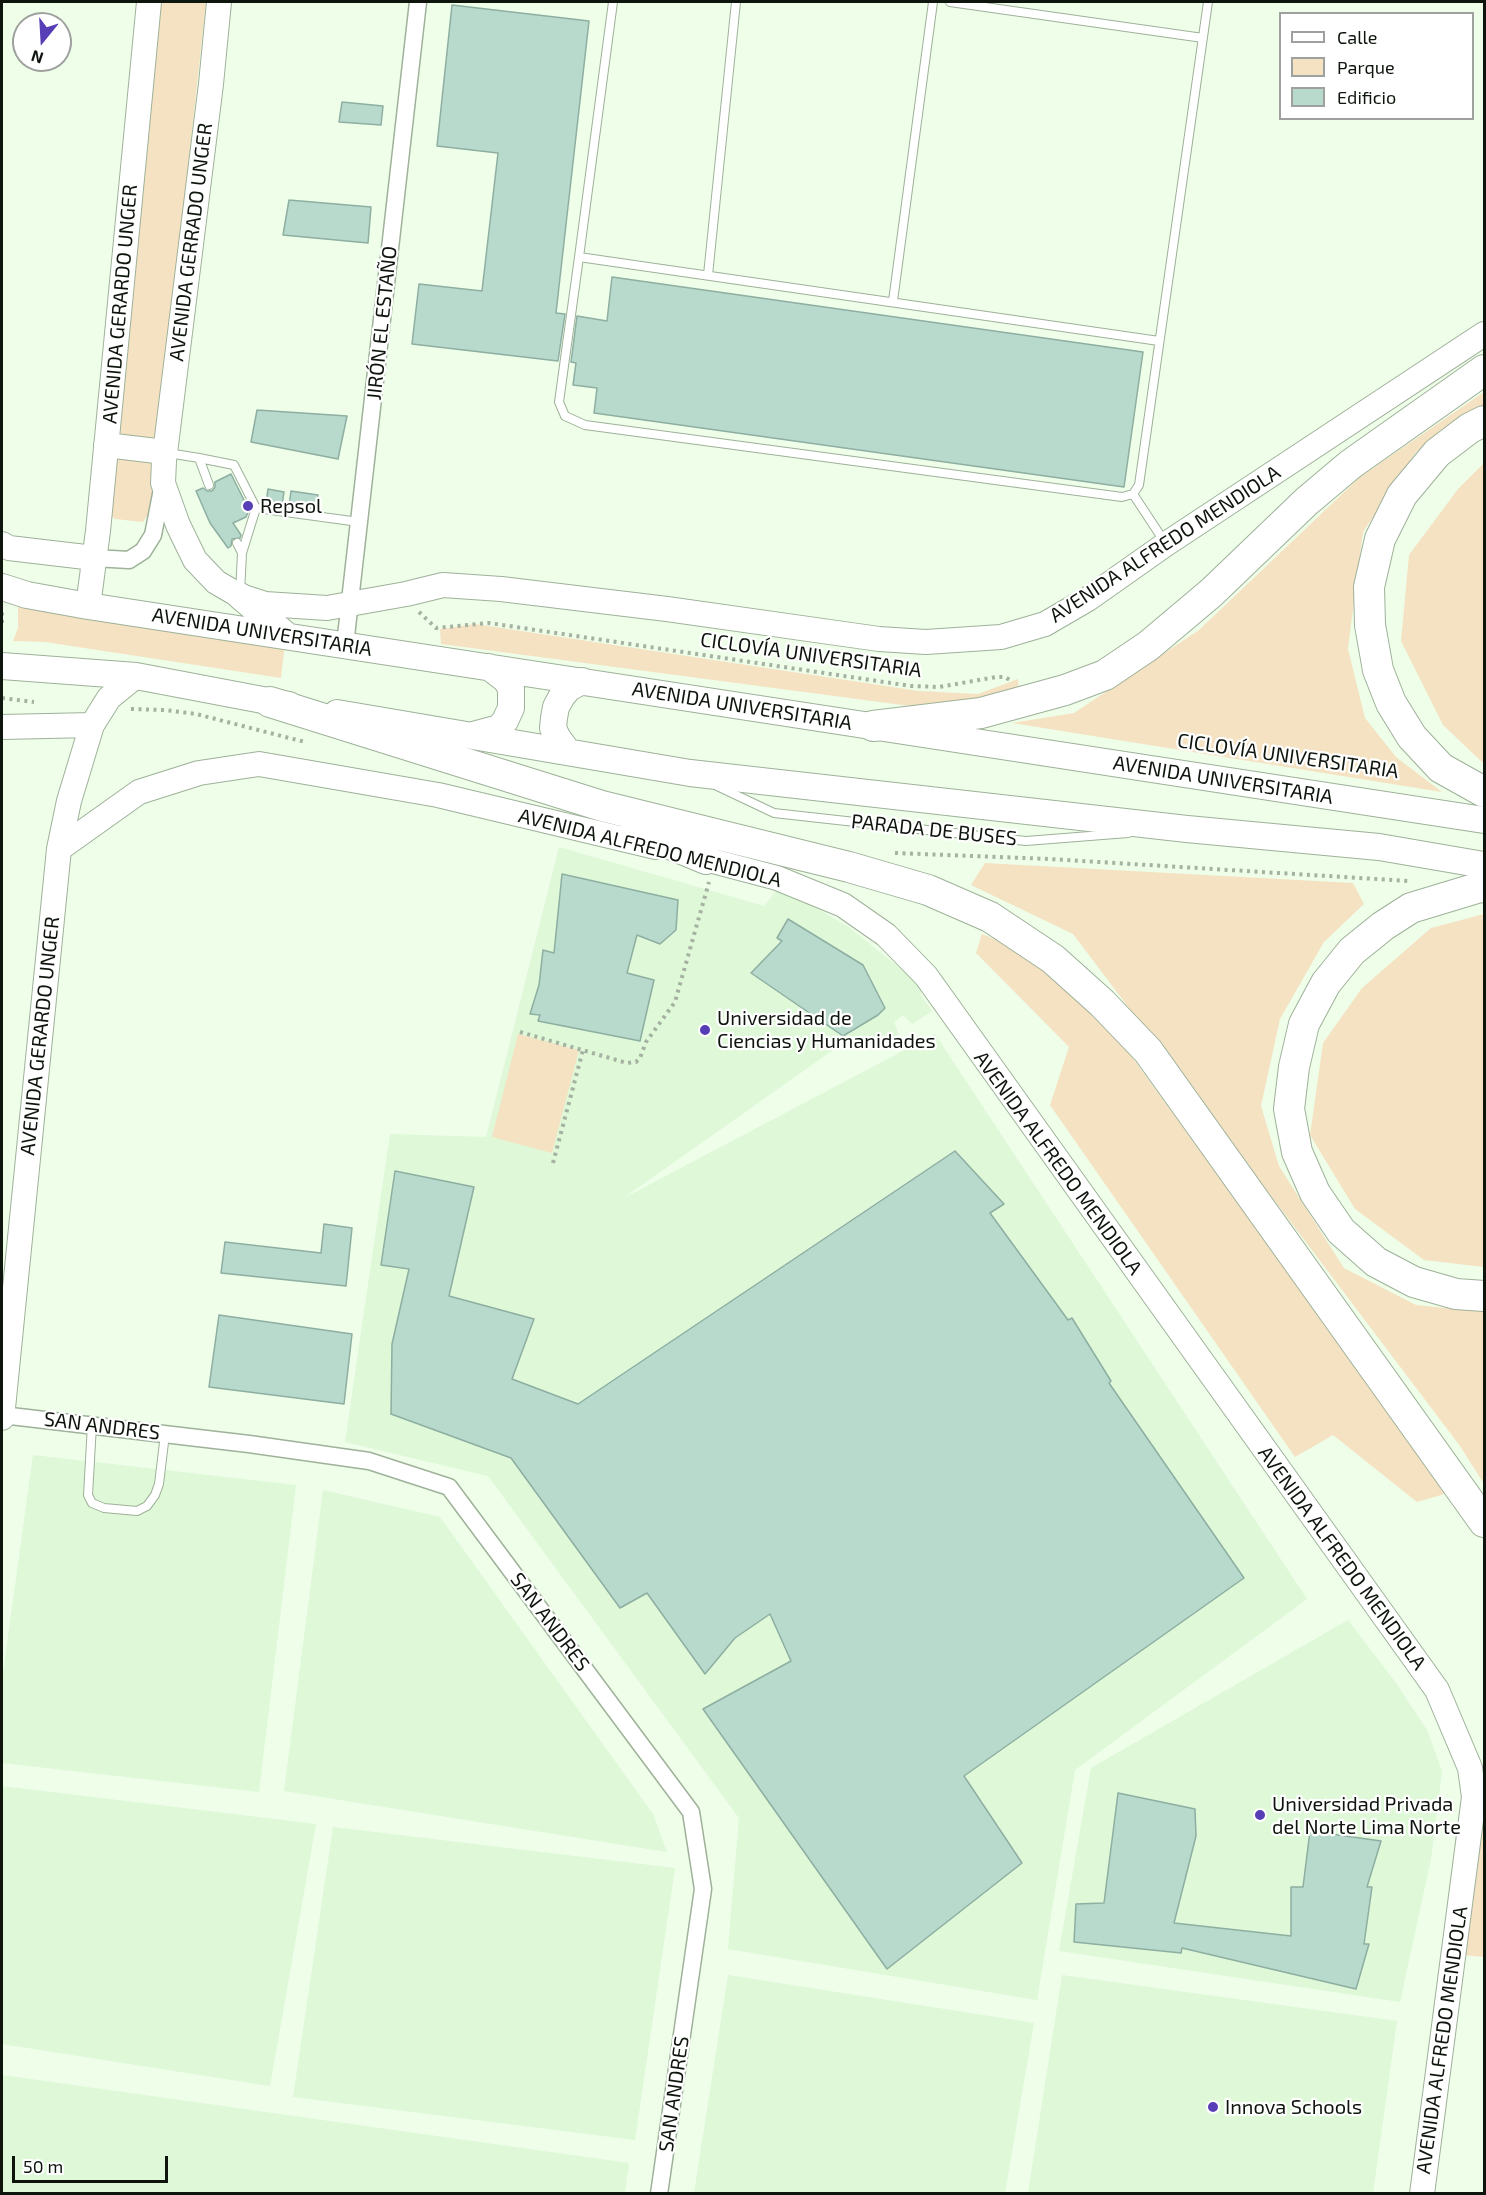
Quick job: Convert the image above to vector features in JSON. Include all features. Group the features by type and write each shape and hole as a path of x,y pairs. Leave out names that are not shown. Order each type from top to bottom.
{"highway":[{"path":"873,726 981,713 1065,690 1105,675 1148,646 1211,593 1307,501 1351,464 1485,370"},
{"path":"1485,420 1470,428 1437,453 1402,495 1380,539 1369,587 1370,625 1378,670 1391,704 1412,737 1441,768 1485,792"},
{"path":"270,702 602,806 849,867 928,890 990,917 1053,959 1102,1003 1148,1051 1485,1521"},
{"path":"552,791 604,818 710,860"},
{"path":"1485,887 1411,908 1383,926 1352,951 1326,983 1304,1024 1294,1066 1289,1108 1297,1152 1315,1193 1341,1232 1376,1262 1414,1282 1456,1294 1485,1296"}],"main road":[{"name":"AVENIDA UNIVERSITARIA","path":"2,587 27,595 88,606 1485,820"},
{"path":"240,597 287,636"},
{"path":"2,666 136,676 270,702 690,773 1187,829 1379,848 1485,865"},
{"path":"473,735 499,728 511,708 512,688 506,680 489,668"},
{"path":"568,752 557,738 554,728 556,707 569,688 582,681"}],"street":[{"name":"AVENIDA GERARDO UNGER","path":"88,606 149,2"},
{"name":"AVENIDA GERRADO UNGER","path":"94,558 129,560 143,551 153,535 163,483 219,2"},
{"name":"JIRÓN EL ESTAÑO","path":"345,645 418,2"},
{"name":"AVENIDA ALFREDO MENDIOLA","path":"240,597 265,604 327,608 443,585 501,588 879,639 926,642 1002,637 1045,624 1088,599 1166,544 1485,334"},
{"path":"106,445 165,452"},
{"name":"AVENIDA GERRADO UNGER","path":"163,483 178,525 195,560 216,582 240,597"},
{"path":"2,543 9,548 94,558"},
{"name":"AVENIDA GERARDO UNGER","path":"2,1416 59,849 69,801 92,725 109,698 136,676"},
{"path":"2,727 92,725"},
{"name":"AVENIDA ALFREDO MENDIOLA","path":"59,849 139,792 199,773 259,764 438,795 777,878 843,905 886,935 926,976 1437,1690 1470,1768 1474,1797 1422,2193"},
{"name":"SAN ANDRES","path":"2,1416 92,1425 369,1461 449,1487 691,1812 703,1889 659,2193"}],"lane":[{"path":"613,2 559,402 565,416 585,425 1122,497 1133,494 1139,484 1208,2"},
{"path":"708,275 736,2"},
{"path":"893,301 933,2"},
{"path":"950,2 1203,38"},
{"path":"579,257 1159,341"},
{"path":"165,452 234,465 256,508 242,553 240,597"},
{"path":"199,458 209,485"},
{"path":"1133,494 1166,544"},
{"path":"256,508 360,522"},
{"path":"237,543 242,553"},
{"path":"92,1425 88,1495 92,1503 104,1508 137,1511 147,1506 159,1484 165,1434"}],"path":[{"name":"CICLOVÍA UNIVERSITARIA","path":"406,594 418,611 436,628 489,623 911,686 939,687 1005,677 1012,684 1016,704"},
{"path":"520,1032 627,1063 636,1062 646,1042 675,1002 710,860"},
{"path":"553,1163 583,1050"}],"shaded area":[{"path":"559,847 764,906 780,886 850,928 901,969 909,962 929,986 920,994 932,1011 912,1024 903,1015 894,1022 899,1035 880,1048 843,1043 622,1199 935,1034 1307,1599 1075,1770 1037,2000 728,1949 739,1818 488,1476 345,1442 390,1134 486,1137"},
{"path":"33,1455 296,1485 259,1792 2,1763 2,1680"},
{"path":"323,1490 440,1517 653,1814 667,1852 284,1791"},
{"name":"Universidad Privada del Norte Lima Norte","path":"1348,1620 1396,1683 1427,1730 1442,1771 1431,1859 1400,2002 1059,1951 1091,1768"},
{"path":"2,1786 316,1824 270,2086 2,2044"},
{"path":"333,1827 675,1868 635,2140 293,2097"},
{"path":"728,1975 1034,2023 1005,2193 694,2193"},
{"name":"Innova Schools","path":"1062,1975 1397,2021 1373,2193 1028,2193"},
{"path":"2,2075 629,2163 625,2193 2,2193"}],"green space":[{"path":"161,2 206,2 155,473 157,501 143,522 115,519 106,510"},
{"path":"1484,392 1484,411 1416,452 1363,532 1348,649 1365,718 1396,757 1442,792 1012,723 1074,713 1199,630 1360,477"},
{"path":"1484,463 1484,764 1443,725 1401,641 1409,555 1458,489"},
{"path":"15,597 285,643 281,678 45,642 13,641 18,628 18,606"},
{"path":"475,624 919,691 978,694 1018,679 1019,692 976,703 910,706 441,644 440,629"},
{"path":"985,863 1353,883 1364,904 1324,942 1280,1019 1261,1106 1279,1166 1344,1268 1416,1305 1484,1312 1484,1484 1460,1446 1073,934 971,885"},
{"path":"1484,914 1484,1267 1424,1260 1355,1209 1310,1135 1323,1043 1362,988 1431,928"},
{"path":"982,934 1018,949 1060,984 1124,1046 1448,1493 1417,1502 1333,1435 1295,1457 1050,1105 1069,1047 976,953"},
{"path":"518,1034 579,1050 552,1153 492,1137"},
{"path":"1482,1829 1484,1830 1484,1957 1462,1955"}],"building":[{"path":"452,5 589,21 556,313 565,314 558,361 412,344 419,284 482,291 498,153 437,146"},
{"path":"342,102 383,106 381,125 339,122"},
{"path":"289,200 371,207 368,243 283,235"},
{"path":"612,277 1143,352 1124,487 594,413 597,388 573,385 576,363 571,362 577,316 607,321"},
{"path":"257,410 347,416 338,459 251,442"},
{"path":"231,474 249,510 246,517 233,523 241,535 240,538 232,539 231,546 228,548 210,523 196,491 203,488 212,491 215,482"},
{"path":"268,489 284,492 282,505 266,503"},
{"path":"291,491 318,495 316,510 289,506"},
{"path":"562,874 678,900 676,930 660,944 637,935 627,973 654,980 640,1041 538,1021 540,1015 530,1014 539,985 543,950 554,953"},
{"path":"788,919 863,965 885,1008 878,1015 843,1036 751,973 782,941 777,938"},
{"path":"955,1151 1004,1204 990,1213 1068,1320 1072,1318 1111,1381 1109,1383 1244,1578 964,1776 1022,1863 887,1969 703,1709 791,1661 770,1614 735,1638 705,1674 647,1593 620,1608 511,1458 391,1414 392,1344 409,1269 381,1265 395,1171 474,1187 449,1296 534,1319 512,1379 578,1404"},
{"path":"324,1224 352,1228 346,1286 221,1273 225,1242 321,1253"},
{"path":"219,1315 352,1334 344,1404 209,1387"},
{"path":"1118,1793 1195,1809 1196,1836 1174,1923 1291,1936 1291,1887 1303,1887 1310,1831 1381,1841 1367,1887 1372,1887 1364,1944 1369,1944 1356,1989 1182,1948 1181,1953 1074,1942 1076,1904 1104,1903"}],"place":[{"name":"Repsol","path":"248,506"},
{"name":"Universidad de Ciencias y Humanidades","path":"705,1030"},
{"name":"Universidad Privada del Norte Lima Norte","path":"1260,1815"},
{"name":"Innova Schools","path":"1213,2107"}]}
